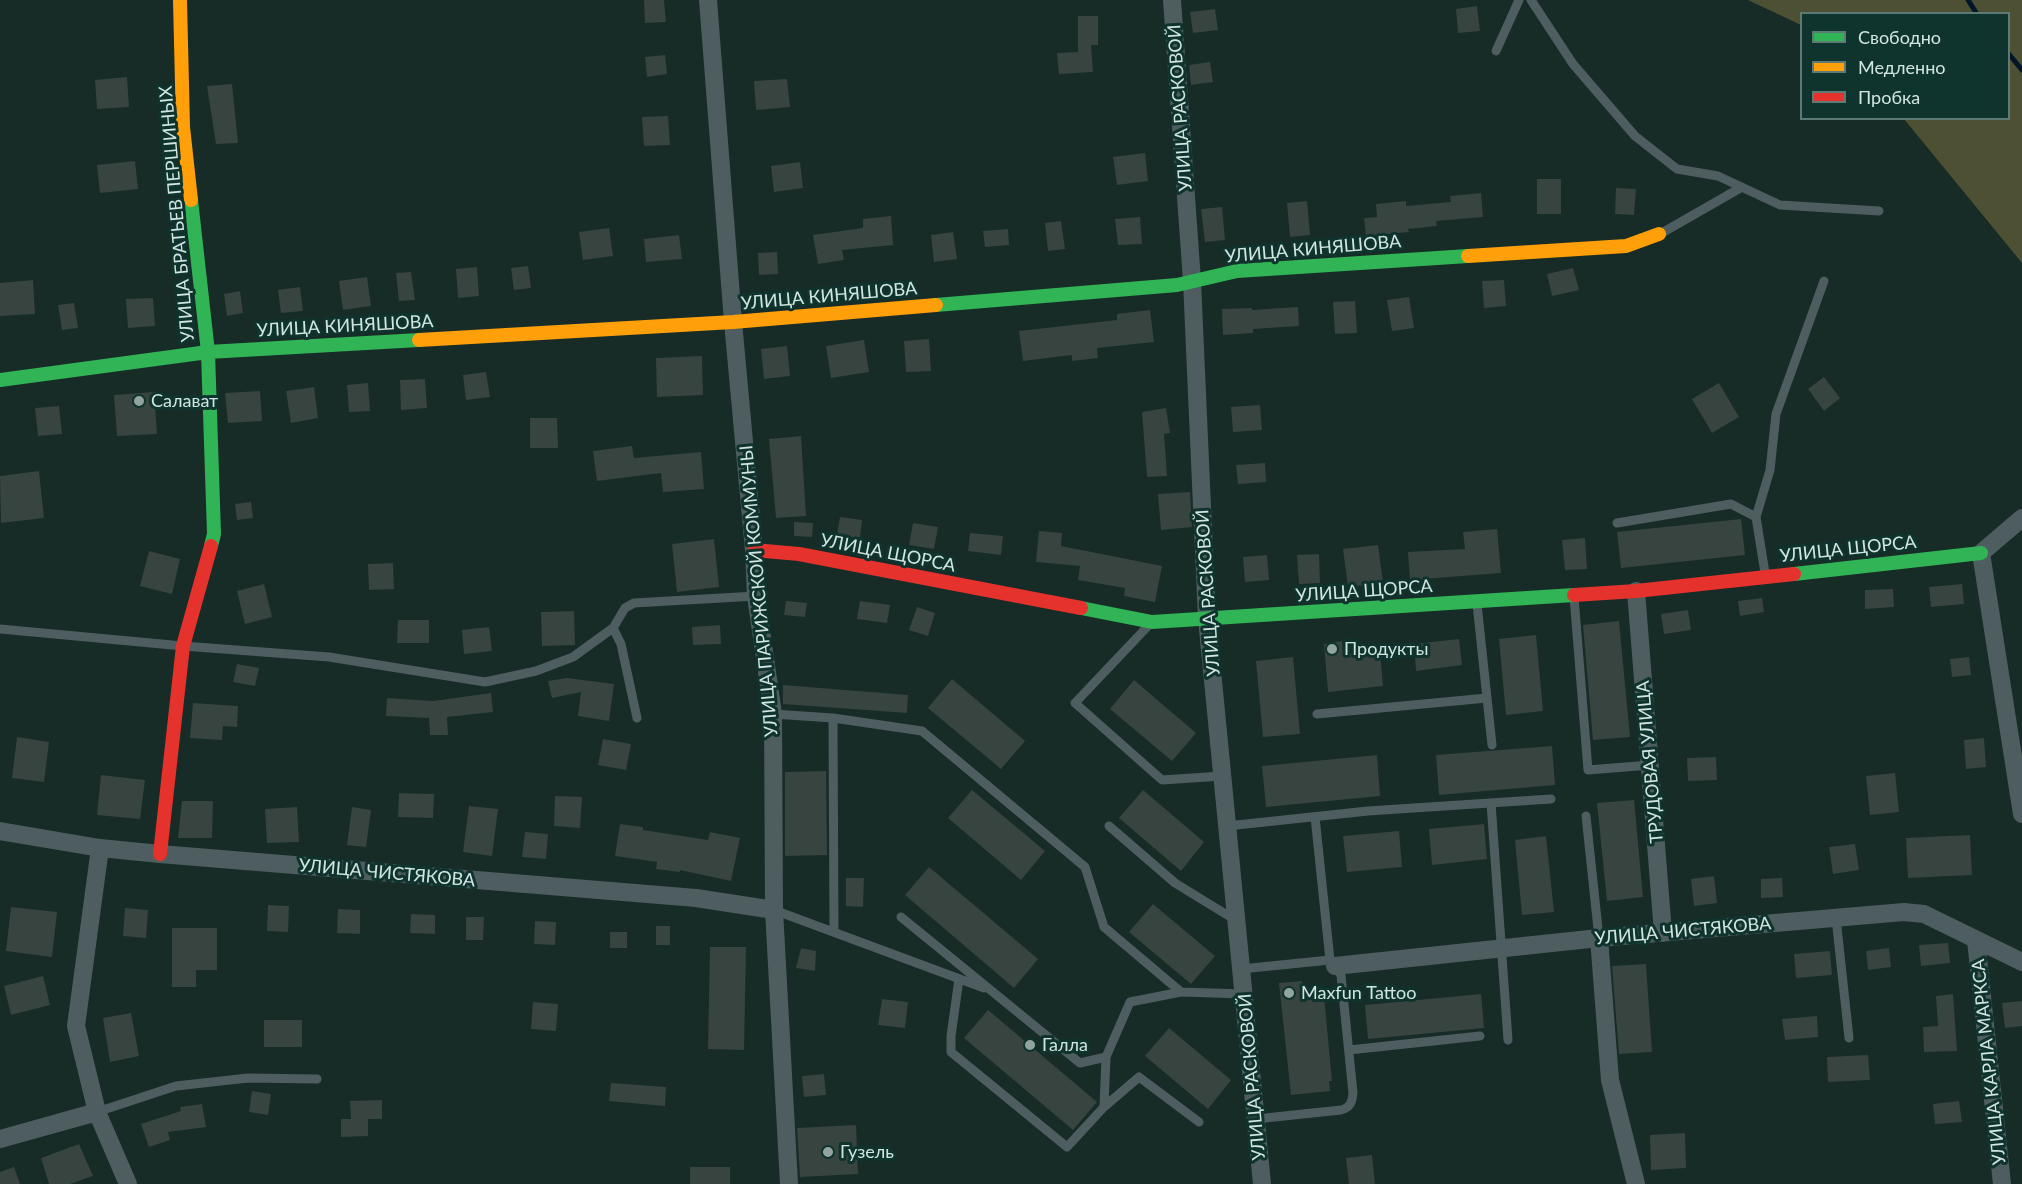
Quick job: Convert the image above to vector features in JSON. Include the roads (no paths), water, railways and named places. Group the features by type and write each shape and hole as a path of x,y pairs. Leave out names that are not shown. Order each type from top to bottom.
{"street":[{"name":"УЛИЦА БРАТЬЕВ ПЕРШИНЫХ","path":"160,854 183,646 214,534 208,352 183,127 180,0"},
{"name":"УЛИЦА ПАРИЖСКОЙ КОММУНЫ","path":"708,0 756,596 773,714 774,910 789,1184"},
{"name":"УЛИЦА РАСКОВОЙ","path":"1172,0 1192,281 1207,619 1262,1184"},
{"name":"УЛИЦА КИНЯШОВА","path":"0,380 208,352 733,322 1165,286 1238,271 1626,246 1659,234"},
{"path":"2022,519 1982,553 2022,814"},
{"name":"УЛИЦА ЩОРСА","path":"754,550 799,554 1152,622 1636,591 1982,553"},
{"name":"ТРУДОВАЯ УЛИЦА","path":"1636,591 1664,933"},
{"name":"УЛИЦА ЧИСТЯКОВА","path":"0,831 100,848 696,898 774,910"},
{"path":"100,848 76,1026 97,1112 128,1184"},
{"name":"УЛИЦА ЧИСТЯКОВА","path":"1332,963 1904,912 1923,914 2022,962"},
{"path":"1599,938 1610,1080 1636,1184"},
{"name":"УЛИЦА КАРЛА МАРКСА","path":"1976,940 2002,1184"},
{"path":"0,1139 97,1112"}],"lane":[{"path":"1496,51 1519,0"},
{"path":"1532,0 1573,64 1635,136 1677,170 1718,176 1780,205 1879,212"},
{"path":"1659,234 1742,187"},
{"path":"1765,576 1756,517 1770,470 1776,414 1824,281"},
{"path":"1617,523 1731,504 1756,517"},
{"path":"1574,595 1588,770 1650,765"},
{"path":"0,629 329,657 485,682 536,671 573,657 613,628 625,608 634,603 756,596"},
{"path":"1476,602 1492,745"},
{"path":"1152,622 1075,703 1162,780 1222,776"},
{"path":"613,628 621,644 637,718"},
{"path":"1317,714 1487,698"},
{"path":"773,714 833,718 922,731 1085,867 1104,927 1181,992"},
{"path":"833,718 834,932"},
{"path":"1227,826 1368,811 1551,799"},
{"path":"1491,803 1508,1040"},
{"path":"1586,816 1599,938"},
{"path":"1256,1119 1348,1108 1352,1102 1341,975 1332,963 1315,817"},
{"path":"1109,826 1175,883 1236,921"},
{"path":"774,910 991,991"},
{"path":"901,917 1080,1063 1106,1057"},
{"path":"1836,918 1849,1038"},
{"path":"1241,969 1332,963"},
{"path":"959,979 951,1052 1067,1147 1104,1107 1139,1077 1199,1122"},
{"path":"1104,1107 1106,1057 1130,1002 1181,992 1244,994"},
{"path":"1349,1050 1480,1036"},
{"path":"97,1112 176,1086 248,1078 317,1079"}],"waterway":[{"path":"1968,0 1976,12"},
{"path":"2010,55 2022,70"}],"place":[{"name":"Салават","path":"139,401"},
{"name":"Продукты","path":"1332,649"},
{"name":"Maxfun Tattoo","path":"1289,993"},
{"name":"Галла","path":"1030,1045"},
{"name":"Гузель","path":"828,1152"}]}
